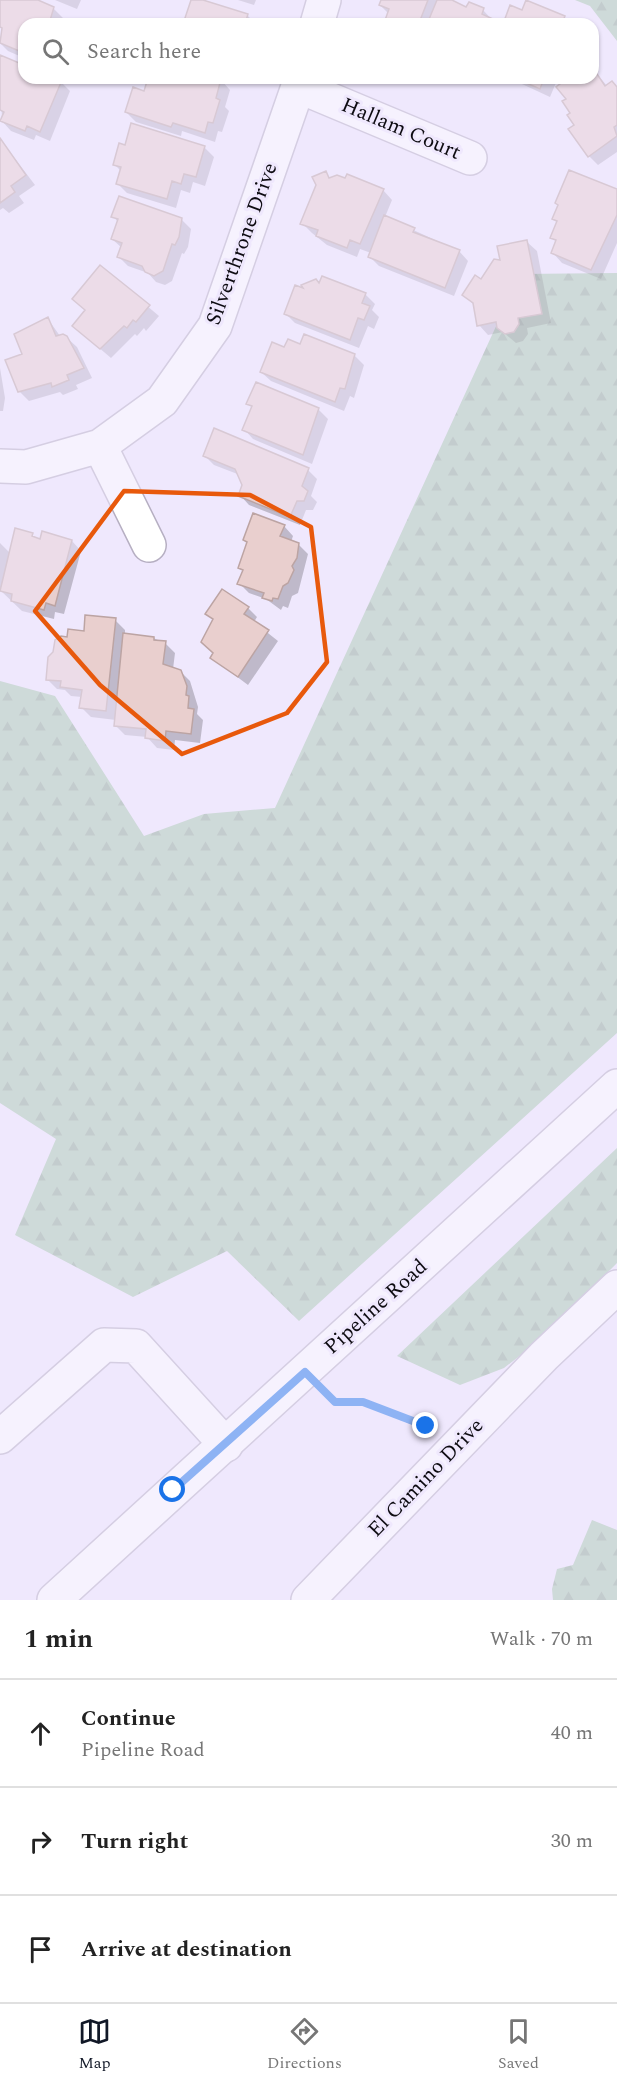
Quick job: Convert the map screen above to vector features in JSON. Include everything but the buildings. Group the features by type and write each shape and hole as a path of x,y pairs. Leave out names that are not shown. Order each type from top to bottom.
{"street":[{"path":"319,18 324,0"},
{"name":"Silverthrone Drive","path":"0,466 26,467 100,446 162,401 215,326 298,84"},
{"name":"Hallam Court","path":"304,84 470,158"},
{"path":"100,446 149,544"},
{"name":"Pipeline Road","path":"54,1600 617,1086"},
{"name":"El Camino Drive","path":"308,1600 544,1356 617,1287"},
{"path":"0,1437 104,1345 136,1346 226,1445"}],"path":[{"path":"305,1372 335,1402 363,1402 426,1426"}],"highlighted area":[{"path":"124,491 250,495 311,527 327,662 287,713 182,754 100,685 35,611"}],"green space":[{"path":"575,0 617,0 617,41 590,6"},
{"path":"617,273 617,1033 299,1321 227,1251 133,1297 15,1235 56,1139 0,1103 0,681 55,696 144,836 204,814 275,808 520,274"},
{"path":"617,1148 617,1263 540,1340 504,1368 460,1385 397,1356"},
{"path":"592,1520 617,1530 617,1600 553,1600 552,1589 557,1569 573,1565"}],"route":[{"path":"173,1490 305,1372 335,1402 342,1404 363,1402 426,1426"}]}
